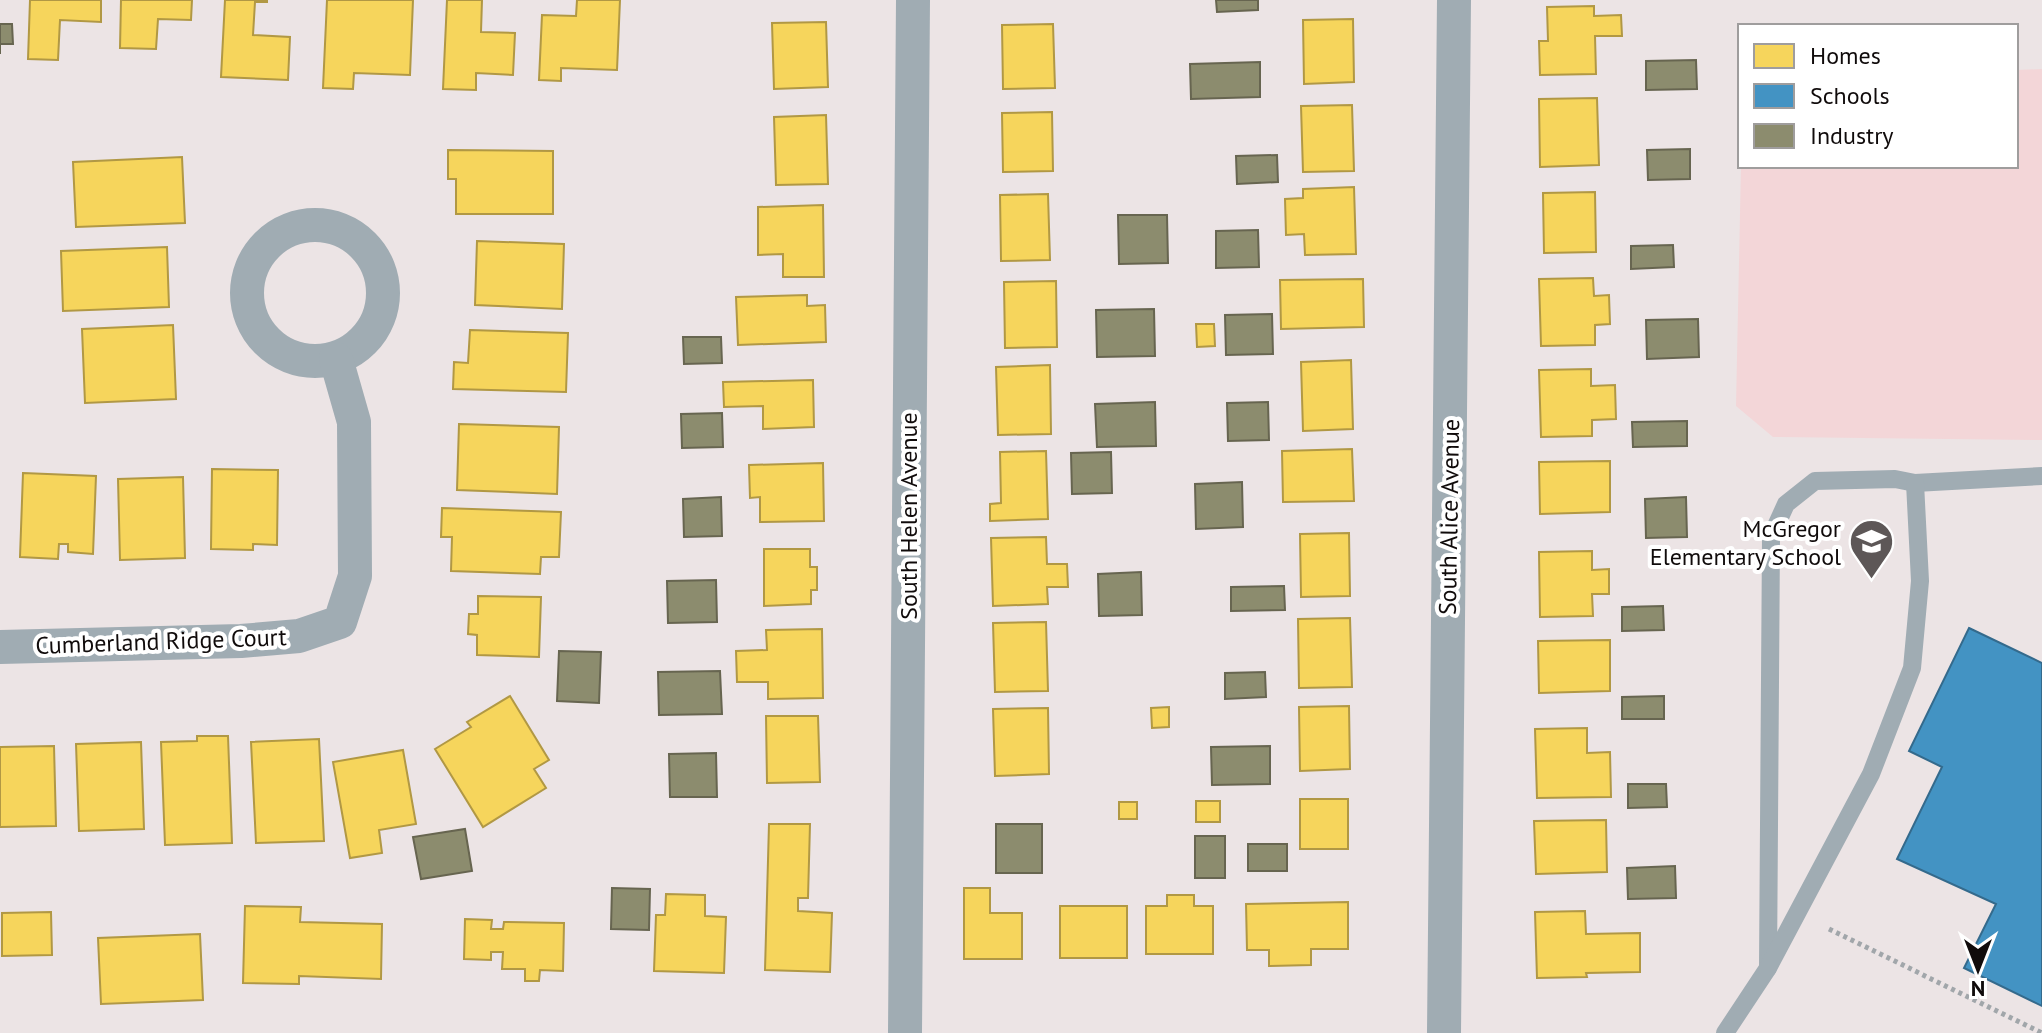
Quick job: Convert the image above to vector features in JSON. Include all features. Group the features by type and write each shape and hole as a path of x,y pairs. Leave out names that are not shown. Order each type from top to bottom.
{"street":[{"name":"South Helen Avenue","path":"905,1033 913,0"},
{"name":"South Alice Avenue","path":"1444,1033 1454,0"},
{"path":"308,224 331,225 352,234 369,249 380,269 384,290 382,312 372,332 356,349 336,359 313,362 291,357 271,345 256,329 247,307 246,284 253,262 267,244 286,230 308,224"},
{"name":"Cumberland Ridge Court","path":"0,647 241,641 299,636 340,622 355,576 354,422 336,359"}],"lane":[{"path":"1768,968 1771,537 1786,504 1815,481 1895,479 1915,483 2042,476"},
{"path":"1725,1033 1768,968 1871,774 1912,668 1920,581 1915,483"}],"path":[{"path":"1829,929 2042,1033"}],"shaded area":[{"path":"2042,69 2042,440 1773,437 1736,406 1741,168 2018,168 2018,70"}],"building: Homes":[{"path":"30,0 101,0 101,22 60,20 58,60 28,59"},
{"path":"121,0 192,0 191,20 158,19 156,49 120,48"},
{"path":"225,0 267,0 255,2 253,35 290,37 288,80 221,77"},
{"path":"327,0 413,0 410,75 354,73 353,89 323,88"},
{"path":"447,0 482,0 481,32 515,33 513,75 476,73 476,90 443,89"},
{"path":"577,0 620,0 617,70 561,68 561,81 539,80 542,15 576,16"},
{"path":"1594,6 1594,16 1621,15 1622,36 1595,36 1596,74 1540,75 1539,41 1548,41 1547,7"},
{"path":"1353,19 1354,82 1304,84 1303,20"},
{"path":"826,22 828,87 774,89 772,23"},
{"path":"1053,24 1055,88 1003,89 1002,25"},
{"path":"1597,98 1599,165 1540,167 1539,99"},
{"path":"1352,105 1354,171 1303,172 1301,106"},
{"path":"1052,112 1053,171 1003,172 1002,113"},
{"path":"826,115 828,184 776,185 774,117"},
{"path":"448,150 553,151 553,214 456,214 456,179 448,179"},
{"path":"182,157 185,223 76,227 73,162"},
{"path":"1354,187 1356,254 1305,255 1304,234 1286,235 1285,199 1303,198 1303,189"},
{"path":"1595,192 1596,252 1544,253 1543,193"},
{"path":"1048,194 1050,260 1001,261 1000,195"},
{"path":"823,205 824,277 783,277 783,254 758,255 758,207"},
{"path":"477,241 564,244 562,309 475,305"},
{"path":"167,247 169,307 63,311 61,251"},
{"path":"1593,278 1594,296 1609,295 1610,324 1595,325 1595,345 1541,346 1539,279"},
{"path":"1363,279 1364,327 1281,329 1280,280"},
{"path":"1056,281 1057,347 1005,348 1004,282"},
{"path":"807,295 807,306 825,305 826,342 738,345 736,297"},
{"path":"1196,324 1214,324 1215,346 1197,347"},
{"path":"173,325 176,399 85,403 82,329"},
{"path":"470,330 568,333 566,392 453,389 454,362 468,363"},
{"path":"1351,360 1353,429 1303,431 1301,362"},
{"path":"1050,365 1051,434 998,435 996,367"},
{"path":"1591,369 1591,386 1615,385 1616,419 1592,420 1592,436 1541,437 1539,370"},
{"path":"813,380 814,427 763,429 763,406 724,407 723,382"},
{"path":"459,424 559,427 557,494 457,490"},
{"path":"1352,449 1354,501 1283,502 1282,451"},
{"path":"1046,451 1048,519 990,521 990,504 1001,503 1000,452"},
{"path":"1610,461 1610,512 1540,514 1539,462"},
{"path":"823,463 824,521 760,522 760,497 750,498 749,465"},
{"path":"212,469 278,470 277,545 253,544 253,550 211,549"},
{"path":"23,473 96,476 93,554 68,552 68,544 59,544 58,559 20,557"},
{"path":"183,477 185,558 120,560 118,479"},
{"path":"442,508 561,512 559,557 541,557 540,574 451,571 452,537 441,537"},
{"path":"1349,533 1350,596 1301,597 1300,534"},
{"path":"1046,537 1047,564 1067,564 1068,587 1047,587 1048,604 993,606 991,538"},
{"path":"764,549 810,549 810,567 817,567 817,590 811,590 811,604 764,606"},
{"path":"1592,551 1592,570 1609,569 1609,594 1592,594 1593,616 1540,617 1539,552"},
{"path":"478,596 541,597 539,657 477,655 477,635 468,634 469,614 478,614"},
{"path":"1350,618 1352,687 1299,688 1298,619"},
{"path":"1046,622 1048,691 995,692 993,623"},
{"path":"822,629 823,698 768,699 768,682 737,682 736,651 767,650 766,630"},
{"path":"1610,640 1610,691 1539,693 1538,641"},
{"path":"510,696 549,760 534,769 546,788 483,827 435,749 471,727 467,722"},
{"path":"1349,706 1350,769 1300,771 1299,707"},
{"path":"1169,707 1169,727 1152,728 1151,708"},
{"path":"1048,708 1049,774 995,776 993,709"},
{"path":"766,716 818,716 820,782 767,783"},
{"path":"1587,728 1587,753 1610,752 1611,797 1537,798 1535,729"},
{"path":"197,736 228,736 232,843 165,845 161,742 197,741"},
{"path":"319,739 324,841 256,843 251,742"},
{"path":"141,742 144,829 79,831 76,744"},
{"path":"54,746 56,826 0,827 0,747"},
{"path":"403,750 416,824 379,830 382,853 350,858 333,762"},
{"path":"1300,799 1348,799 1348,849 1300,849"},
{"path":"1196,801 1220,801 1220,822 1196,822"},
{"path":"1119,802 1137,802 1137,819 1119,819"},
{"path":"1606,820 1607,872 1536,874 1534,821"},
{"path":"769,824 810,824 808,898 798,898 798,911 832,913 830,972 765,970"},
{"path":"964,888 990,888 990,913 1022,913 1022,959 964,959"},
{"path":"666,894 705,895 705,916 726,917 724,973 654,971 656,915 665,915"},
{"path":"1167,895 1194,895 1194,906 1213,906 1213,954 1146,954 1146,906 1167,906"},
{"path":"1348,902 1348,949 1311,949 1311,965 1269,966 1269,950 1247,950 1246,904"},
{"path":"245,906 301,907 300,922 382,924 381,979 299,976 299,984 243,983"},
{"path":"1060,906 1127,906 1127,958 1060,958"},
{"path":"1585,911 1586,934 1640,933 1640,972 1537,978 1535,912"},
{"path":"51,912 52,955 2,956 2,913"},
{"path":"465,919 492,920 491,929 503,929 504,922 564,923 563,971 540,970 539,981 525,981 525,969 502,969 503,952 491,952 491,960 464,959"},
{"path":"200,934 203,1000 101,1004 98,938"}],"building: Schools":[{"path":"1969,628 2042,663 2042,1006 1964,968 1996,904 1897,859 1942,767 1909,751"}],"building: Industry":[{"path":"1216,0 1258,0 1258,10 1217,12"},
{"path":"0,24 12,24 13,44 0,44"},
{"path":"1696,60 1697,89 1646,90 1646,61"},
{"path":"1260,62 1260,97 1191,99 1190,64"},
{"path":"1690,149 1690,179 1648,180 1647,150"},
{"path":"1277,155 1278,182 1237,184 1236,156"},
{"path":"1118,215 1167,215 1168,263 1119,264"},
{"path":"1258,230 1259,267 1216,268 1216,231"},
{"path":"1673,245 1674,267 1631,269 1631,246"},
{"path":"1154,309 1155,356 1097,357 1096,310"},
{"path":"1272,314 1273,354 1226,355 1225,315"},
{"path":"1698,319 1699,357 1647,359 1646,320"},
{"path":"683,337 721,337 722,363 684,364"},
{"path":"1155,402 1156,446 1097,447 1095,404"},
{"path":"1268,402 1269,440 1228,441 1227,403"},
{"path":"722,413 723,447 682,448 681,414"},
{"path":"1687,421 1687,446 1633,447 1632,422"},
{"path":"1111,452 1112,493 1072,494 1071,453"},
{"path":"1242,482 1243,527 1196,529 1195,484"},
{"path":"721,497 722,536 684,537 683,499"},
{"path":"1686,497 1687,537 1646,538 1645,499"},
{"path":"1141,572 1142,615 1099,616 1098,574"},
{"path":"716,580 717,622 668,623 667,581"},
{"path":"1284,586 1285,610 1231,611 1231,587"},
{"path":"1663,606 1664,630 1622,631 1622,607"},
{"path":"559,651 601,652 599,703 557,701"},
{"path":"720,671 722,714 659,715 658,672"},
{"path":"1265,672 1266,697 1225,699 1225,673"},
{"path":"1664,696 1664,719 1622,719 1622,697"},
{"path":"1270,746 1270,784 1212,785 1211,747"},
{"path":"716,753 717,797 670,797 669,754"},
{"path":"1628,784 1666,784 1667,807 1628,808"},
{"path":"996,824 1042,824 1042,873 996,873"},
{"path":"465,829 472,871 421,879 413,837"},
{"path":"1195,836 1225,836 1225,878 1195,878"},
{"path":"1248,844 1287,844 1287,871 1248,871"},
{"path":"1675,866 1676,898 1628,899 1627,868"},
{"path":"612,888 650,889 649,930 611,929"}],"place":[{"name":"McGregor Elementary School","path":"1872,581"}]}
